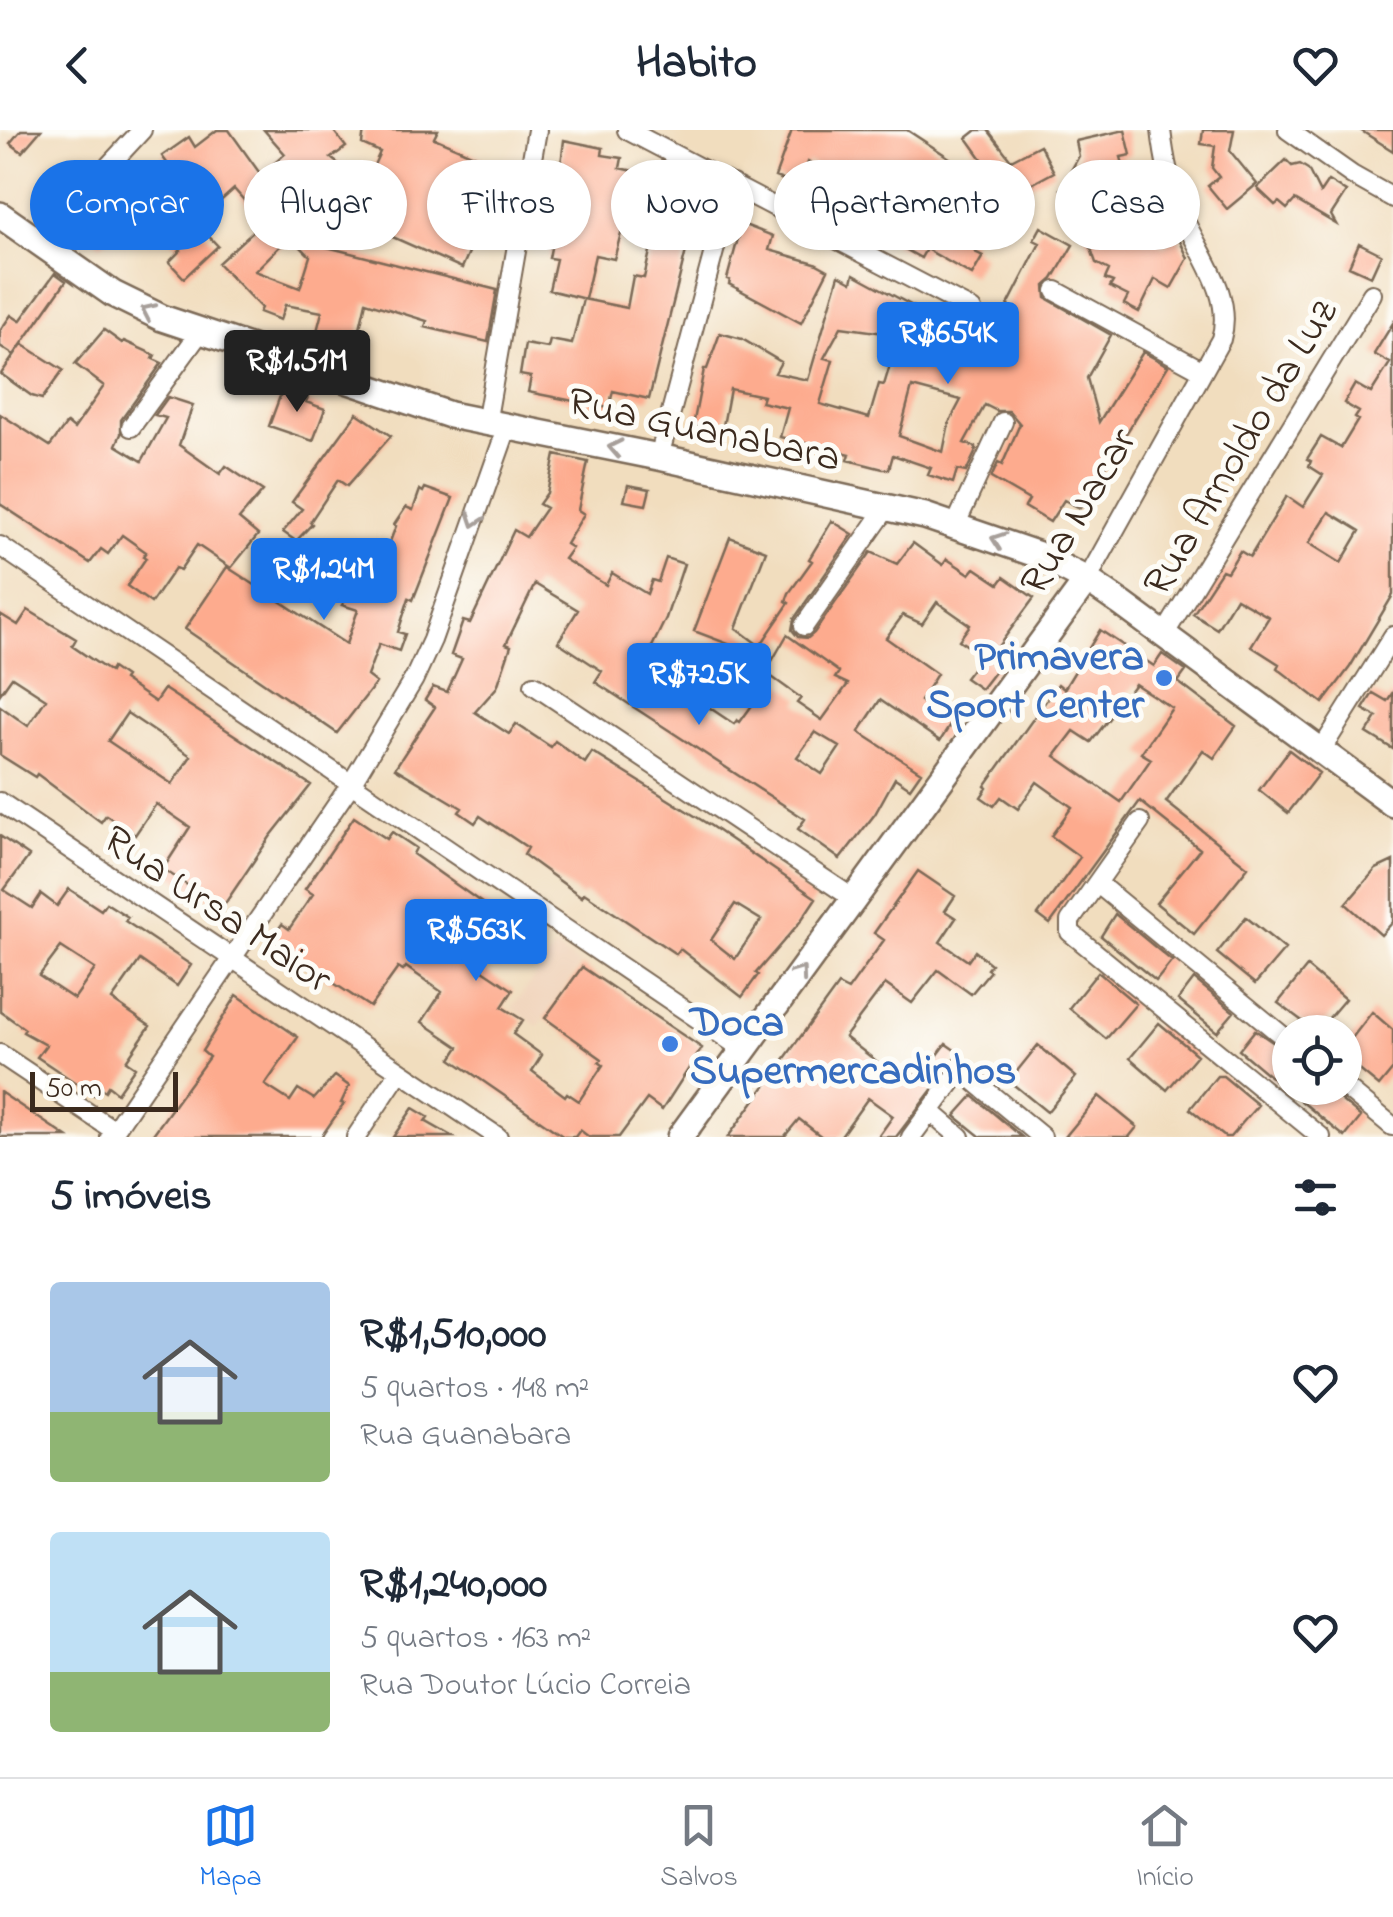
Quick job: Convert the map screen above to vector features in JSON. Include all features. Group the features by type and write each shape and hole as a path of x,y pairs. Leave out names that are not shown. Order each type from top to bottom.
{"main road":[{"name":"Rua Guanabara","path":"0,215 30,234"},
{"name":"Rua Guanabara","path":"54,250 114,294 162,318 417,406 888,506 1036,554 1087,580 1393,804"},
{"name":"Rua Nacar","path":"680,1137 1087,580"},
{"name":"Rua Guanabara","path":"1361,783 1393,820"}],"street":[{"path":"114,160 142,130"},
{"path":"0,1054 113,1134 351,784 414,679 432,640 497,426 537,130"},
{"path":"627,130 685,160"},
{"name":"Rua Nacar","path":"1087,580 1204,371 1226,323 1226,308 1176,202 1161,130"},
{"path":"1288,130 1393,198"},
{"path":"754,196 972,310"},
{"path":"659,457 714,250"},
{"path":"1056,290 1204,371"},
{"name":"Rua Arnoldo da Luz","path":"1164,635 1372,294"},
{"path":"131,428 201,331"},
{"path":"956,526 1004,422"},
{"path":"804,626 888,506"},
{"path":"0,546 744,1050"},
{"path":"1320,752 1393,636"},
{"path":"534,685 854,898"},
{"name":"Rua Ursa Maior","path":"0,802 498,1137"},
{"path":"1140,822 1070,921 1070,932 1321,1137"},
{"path":"1098,884 1272,1027"},
{"path":"356,1137 400,1072"},
{"path":"910,1137 956,1076 966,1074 1042,1137"},
{"path":"1362,1101 1392,1125 1382,1137"},
{"path":"930,1111 960,1137"}],"shaded area":[{"path":"555,948 580,965 538,1026 512,1008"}],"building":[{"path":"21,130 41,130 22,152 10,143"},
{"path":"217,130 229,130 250,160 244,160 244,200 234,189 224,198 224,160 165,160 162,156 189,137 195,147"},
{"path":"264,130 333,130 346,147 331,158 334,160 278,160 285,154"},
{"path":"364,130 438,130 434,138 485,160 427,160 427,250 470,250 462,268 407,243 407,160 376,160 380,152 362,144"},
{"path":"792,130 907,130 953,160 781,160"},
{"path":"977,130 988,130 1011,160 983,160 967,138"},
{"path":"1125,130 1131,155 1121,157 1122,160 1077,160 1076,141"},
{"path":"1203,130 1234,130 1230,151 1257,184 1227,209 1208,186 1219,177 1212,168 1215,146 1201,144"},
{"path":"1360,130 1393,130 1393,151"},
{"path":"564,140 603,148 602,155 622,158 611,160 611,250 616,250 614,259 595,255 585,299 549,290 556,259 549,258 551,250 591,250 591,160 562,160"},
{"path":"1040,145 1054,172 1035,182 1035,160 1011,160"},
{"path":"1286,160 1292,166 1300,164 1308,169 1320,193 1328,181 1346,192 1331,215 1336,224 1295,200 1287,209 1279,202 1275,205 1257,188"},
{"path":"1041,227 1055,235 1055,250 1070,250 1045,286 1046,298 1111,335 1087,378 1099,422 1143,352 1168,366 1080,508 1064,500 1050,522 1025,507 1029,500 991,478 998,463 1002,465 1020,424 1009,411 985,405 964,443 976,447 975,453 966,472 957,470 953,483 928,475 931,468 893,455 889,469 883,469 848,460 850,454 780,437 788,408 761,402 763,396 730,389 722,431 693,426 704,369 720,333 742,339 781,362 775,373 808,380 839,275 852,282 854,274 957,330 959,325 990,340 1040,243 1035,238","holes":["841,327 899,335 869,418 820,404 833,360 824,358","912,387 961,400 949,423 943,452 899,436"]},
{"path":"754,229 773,236 769,250 828,270 801,323 729,284 735,250 754,250"},
{"path":"244,239 244,250 276,250 255,271 300,288 310,256 304,250 339,250 497,290 488,342 425,327 427,321 366,302 356,345 316,335 322,312 285,305 280,320 259,312 261,308 218,263"},
{"path":"1359,243 1381,254 1371,276 1349,266"},
{"path":"181,250 214,250 184,278 169,262"},
{"path":"650,250 686,250 649,399 613,391 609,408 528,392 531,377 520,375 525,344 548,348 550,340 572,344 583,299 627,308 633,276 644,278"},
{"path":"907,250 925,250 921,258"},
{"path":"928,250 974,250 983,256 972,275"},
{"path":"1091,250 1184,250 1188,258 1171,288 1155,279 1139,312 1124,304 1128,296 1110,287 1113,282 1105,279 1109,270 1096,263"},
{"path":"55,273 66,281 14,355 0,346 0,331 11,315 20,321"},
{"path":"1393,323 1393,595 1350,667 1323,703 1277,668 1279,664 1251,646 1269,617 1236,598 1217,629 1193,614 1222,570 1227,572 1240,551 1250,557 1287,496 1303,507 1323,475 1309,466 1311,461 1307,459 1321,437 1341,448 1359,412 1344,403 1355,384 1371,393 1390,363 1374,354","holes":["1329,512 1360,531 1341,563 1309,543"]},
{"path":"104,330 122,343 155,355 153,359 162,363 121,420 116,445 142,461 166,418 155,415 168,397 193,405 179,445 220,474 226,466 263,491 239,519 258,535 231,568 197,545 151,603 127,586 146,552 122,535 108,554 101,549 90,563 0,504 0,414 50,446 67,423 74,429 104,386 75,364"},
{"path":"22,344 63,370 42,399 1,374"},
{"path":"283,388 308,397 306,402 325,409 313,441 269,426"},
{"path":"357,413 391,436 347,486 338,480 312,524 296,541 283,532 302,509 292,502"},
{"path":"555,455 588,462 578,510 584,514 566,544 572,548 564,559 606,585 612,573 647,594 652,580 658,582 666,558 684,564 666,618 646,659 734,724 740,722 761,693 732,673 747,651 694,631 730,537 766,551 736,628 760,646 789,603 789,593 812,561 809,559 832,521 853,534 794,619 792,630 798,637 808,638 814,633 871,552 897,564 913,543 943,565 947,559 970,574 975,568 999,584 1004,577 1034,598 988,660 998,667 981,689 965,678 982,656 959,640 970,625 937,602 922,624 903,615 886,638 937,674 920,701 951,724 940,741 880,700 859,732 921,772 910,788 895,778 875,814 840,859 798,829 805,819 595,682 602,671 558,642 578,610 535,584 506,644 511,646 497,687 475,712 509,734 516,724 551,747 555,741 585,763 592,752 816,898 756,973 742,997 680,949 676,954 584,893 582,897 524,855 528,848 480,816 475,823 459,812 462,808 395,768 435,707 425,700 433,687 447,692 462,659 451,655 463,621 470,623 514,530 526,537 546,508 539,504 547,493","holes":["787,635 839,672 835,678 848,684 822,720 797,703 801,698 762,670","815,732 840,747 822,774 797,757","735,904 761,920 735,959 711,940"]},
{"path":"628,485 650,489 646,505 624,501"},
{"path":"425,488 453,498 413,600 409,598 398,632 405,634 399,651 379,644 367,676 376,683 337,733 185,629 227,567 346,644 358,610 342,605 356,583 364,586 377,555 384,557 394,525 406,507 413,510 420,490"},
{"path":"28,610 76,639 72,646 110,672 112,668 155,702 164,689 311,785 222,908 163,869 190,827 156,804 135,835 106,815 101,822 37,774 35,777 0,755 0,706 28,726 46,699 12,677 0,694 0,614 18,625","holes":["127,713 191,756 172,784 108,741"]},
{"path":"1100,630 1154,666 1162,654 1186,671 1178,682 1236,726 1214,758 1203,750 1166,802 1248,867 1194,934 1156,903 1200,849 1140,801 1050,924 1038,915 1080,857 1051,836 1072,807 1037,782 1018,809 1001,797 994,806 981,797 1058,684 1064,689","holes":["1135,684 1172,708 1141,753 1151,759 1121,802 1055,756 1074,731 1091,742"]},
{"path":"1393,692 1393,749 1367,733 1377,717 1363,709 1373,693 1387,701"},
{"path":"1289,750 1319,773 1288,813 1259,790"},
{"path":"354,817 387,839 392,832 416,848 413,854 513,925 499,945 490,939 483,970 513,990 502,1007 523,1020 513,1034 542,1055 532,1071 565,1096 567,1093 579,1101 603,1065 599,1062 602,1059 545,1018 582,967 702,1048 662,1110 647,1099 619,1137 589,1137 580,1130 575,1137 564,1137 451,1059 459,1047 422,1022 442,992 406,967 403,971 398,968 370,1007 270,941 282,924 289,929 313,894 305,889"},
{"path":"0,836 29,856 4,890 32,908 41,894 57,906 69,889 101,910 106,903 128,917 125,921 191,965 177,986 140,960 112,1000 150,1026 126,1061 135,1067 117,1093 108,1086 105,1091 99,1087 94,1095 37,1057 46,1045 23,1032 25,1029 0,1011","holes":["61,947 95,969 74,999 39,976"]},
{"path":"1393,861 1393,922 1381,935 1346,904 1376,869"},
{"path":"918,871 955,896 945,911 956,918 940,942 968,961 975,951 991,964 987,969 990,971 971,994 938,970 912,1003 885,984 845,1037 902,1081 910,1071 920,1079 946,1044 959,1053 950,1066 896,1137 878,1137 893,1116 868,1098 840,1137 822,1137 799,1119 784,1137 728,1137 838,985 848,990 884,940 874,933"},
{"path":"1115,914 1172,961 1156,981 1101,936"},
{"path":"1246,917 1285,949 1255,984 1217,953"},
{"path":"1307,967 1345,999 1331,1015 1294,1015 1278,1003"},
{"path":"1098,972 1136,1004 1106,1039 1069,1008"},
{"path":"1194,979 1234,1012 1217,1032 1178,1000"},
{"path":"237,995 298,1037 265,1085 290,1101 298,1089 314,1099 335,1076 349,1086 341,1103 344,1104 321,1137 151,1137 209,1057 202,1051"},
{"path":"1372,1012 1393,1030 1393,1069 1379,1086 1362,1072 1362,1025"},
{"path":"1159,1023 1197,1055 1167,1090 1130,1058"},
{"path":"1255,1030 1272,1042 1272,1078 1239,1050"},
{"path":"1038,1045 1076,1077 1047,1112 1009,1081"},
{"path":"1217,1076 1223,1076 1258,1105 1230,1137 1190,1109"},
{"path":"0,1092 67,1137 0,1137"},
{"path":"973,1096 1022,1137 981,1137 955,1116"},
{"path":"1099,1096 1137,1127 1129,1137 1065,1137"},
{"path":"1306,1105 1347,1105 1361,1117 1345,1137"},
{"path":"413,1108 428,1117 425,1121 453,1137 393,1137"}],"place":[{"name":"Primavera Sport Center","path":"1164,678"},
{"name":"Doca Supermercadinhos","path":"670,1044"}]}
